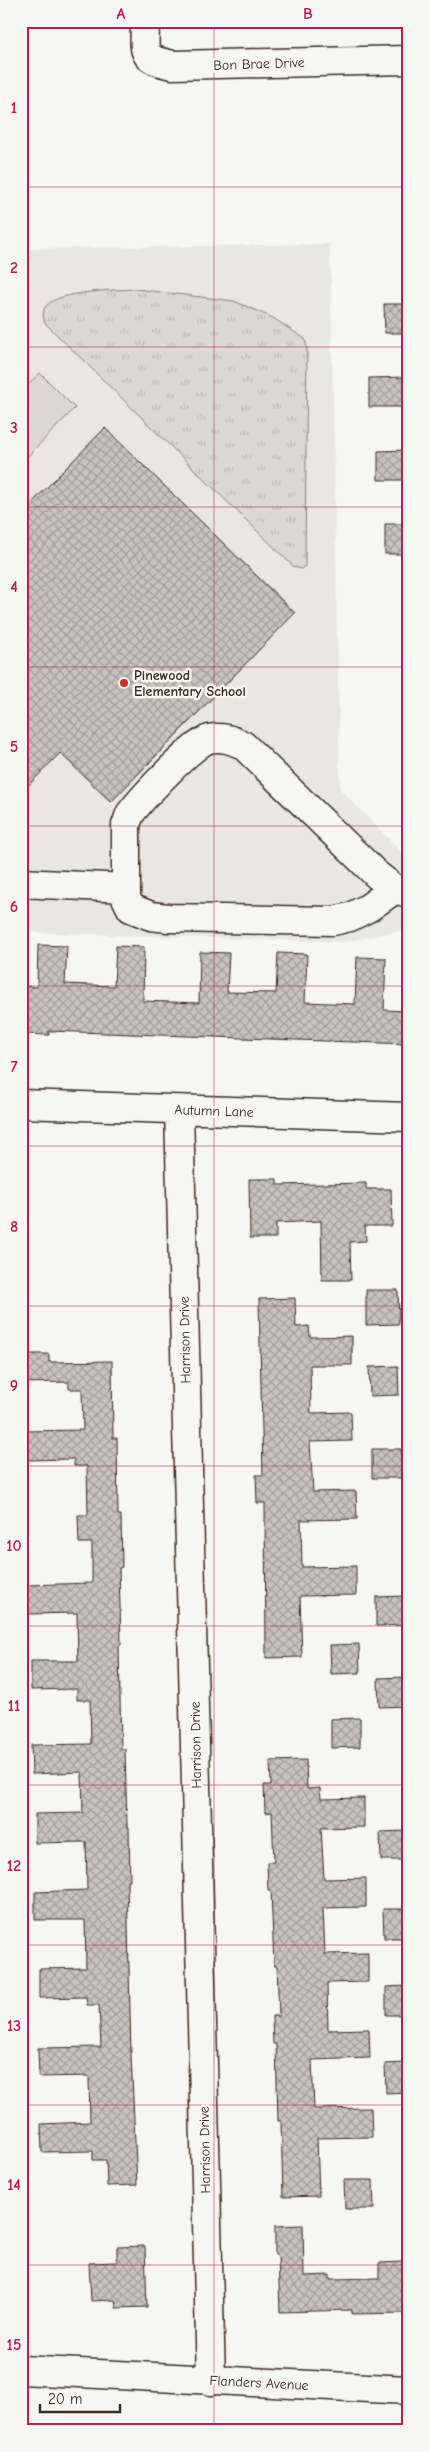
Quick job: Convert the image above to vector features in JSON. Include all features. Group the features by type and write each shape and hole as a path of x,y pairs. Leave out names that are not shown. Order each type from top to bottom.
{"street":[{"name":"Bon Brae Drive","path":"145,21 144,49 148,56 154,61 173,65 408,60"},
{"path":"222,738 243,746 260,759 377,875 401,891 350,917 314,922 151,916 131,908 126,898 126,825 130,814 195,747 209,739 222,738"},
{"path":"21,882 126,888"},
{"name":"Autumn Lane","path":"21,1104 408,1118"},
{"name":"Harrison Drive","path":"180,1110 211,2381"},
{"name":"Flanders Avenue","path":"21,2370 408,2390"}],"shaded area":[{"path":"330,244 340,789 408,859 408,929 344,942 21,932 21,249"}],"green space":[{"path":"135,289 234,301 273,318 305,339 307,348 305,566 301,569 294,567 45,323 44,309 54,300 89,292"},
{"path":"40,373 75,408 21,463 21,391"}],"building":[{"path":"384,304 408,304 408,333 385,333"},
{"path":"408,377 408,407 369,407 369,378"},
{"name":"Pinewood Elementary School","path":"105,428 295,613 111,802 60,753 21,793 21,514"},
{"path":"408,450 408,480 378,480 378,451"},
{"path":"385,524 408,524 408,554 385,554"},
{"path":"38,945 67,946 65,984 114,986 116,946 144,947 143,1001 199,1003 200,952 229,953 227,992 276,993 278,953 307,954 305,1002 355,1004 357,957 386,958 384,1010 408,1011 408,1044 49,1031 49,1035 21,1034 23,986 37,987"},
{"path":"249,1179 277,1179 277,1185 366,1183 366,1189 391,1189 392,1226 365,1226 366,1241 350,1242 351,1280 322,1280 321,1221 276,1223 276,1238 250,1238"},
{"path":"366,1290 398,1290 399,1324 366,1325"},
{"path":"295,1298 296,1327 309,1326 310,1337 352,1336 352,1365 310,1365 311,1413 351,1412 352,1441 310,1442 313,1492 356,1491 357,1519 301,1520 302,1567 356,1566 356,1595 300,1596 302,1657 266,1658 265,1503 257,1503 256,1475 263,1475 259,1299"},
{"path":"21,1354 49,1354 49,1362 112,1361 113,1438 117,1438 118,1515 121,1515 122,1567 119,1568 121,1645 119,1645 121,1749 125,1749 127,1827 129,1827 130,1880 127,1880 131,2055 137,2185 107,2186 106,2160 93,2160 93,2151 42,2152 41,2124 90,2122 89,2076 39,2077 38,2048 101,2047 99,2005 87,2005 86,1997 39,1998 39,1969 86,1968 85,1920 35,1920 35,1892 87,1890 86,1842 35,1843 35,1814 83,1813 82,1772 32,1774 31,1745 91,1744 90,1700 77,1700 77,1689 31,1690 31,1661 78,1661 77,1613 28,1614 27,1585 92,1583 92,1543 79,1543 78,1515 88,1515 87,1466 74,1466 74,1459 25,1460 24,1431 83,1430 82,1389 69,1389 69,1382 21,1383"},
{"path":"398,1366 399,1395 370,1396 369,1367"},
{"path":"372,1449 401,1449 401,1478 372,1478"},
{"path":"405,1596 405,1625 376,1626 376,1597"},
{"path":"359,1644 360,1673 331,1674 330,1645"},
{"path":"407,1677 408,1706 379,1707 378,1678"},
{"path":"360,1718 360,1747 331,1748 331,1719"},
{"path":"306,1760 307,1789 320,1788 321,1799 364,1798 364,1827 321,1828 324,1879 366,1878 366,1907 323,1908 325,1954 368,1953 368,1982 327,1983 328,2030 369,2029 370,2058 312,2060 314,2109 371,2108 372,2137 317,2138 319,2196 283,2197 281,2121 278,2121 276,2044 273,2044 272,2016 279,2016 277,1966 274,1966 271,1890 268,1890 267,1862 274,1862 272,1812 265,1813 264,1785 271,1785 270,1761"},
{"path":"408,1831 408,1860 381,1860 380,1832"},
{"path":"383,1909 408,1909 408,1938 384,1938"},
{"path":"408,1986 408,2015 386,2015 386,1987"},
{"path":"408,2063 408,2092 386,2093 385,2064"},
{"path":"344,2180 373,2180 374,2209 345,2209"},
{"path":"303,2225 304,2276 330,2275 330,2279 379,2278 379,2263 402,2262 404,2313 352,2314 352,2310 280,2312 278,2255 275,2255 275,2226"},
{"path":"145,2246 147,2307 116,2308 115,2300 91,2301 89,2263 117,2262 117,2247"}],"place":[{"name":"Pinewood Elementary School","path":"124,683"}]}
